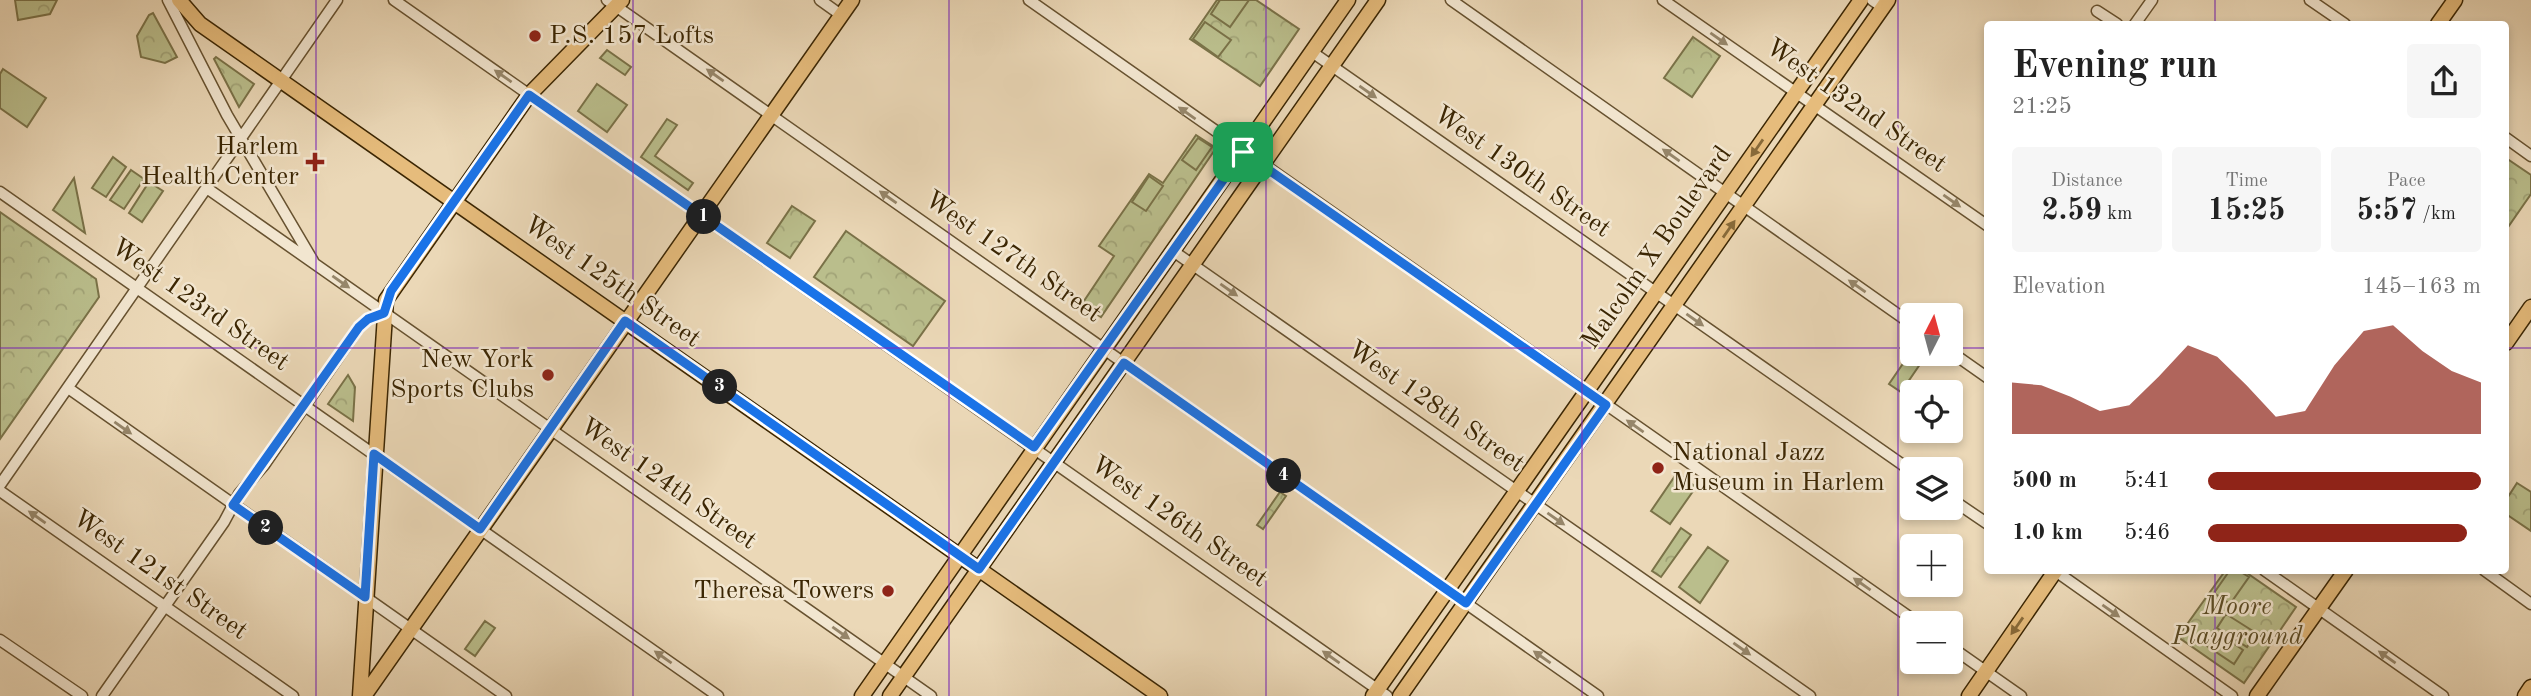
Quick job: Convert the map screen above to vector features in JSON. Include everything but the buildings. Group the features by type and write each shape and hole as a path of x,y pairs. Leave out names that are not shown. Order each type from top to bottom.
{"main road":[{"name":"West 125th Street","path":"179,0 194,18 283,82 1160,696"},
{"path":"362,696 852,0"},
{"path":"862,696 1348,0"},
{"path":"890,696 1378,0"},
{"name":"Malcolm X Boulevard","path":"1379,694 1585,391 1861,0"},
{"path":"2440,21 2455,0"},
{"path":"362,696 374,454 384,313 389,294 529,95 615,2"},
{"name":"Malcolm X Boulevard","path":"1400,696 1745,207 1815,106 1881,2"},
{"path":"2509,339 2531,307"},
{"path":"1969,696 2053,574"},
{"path":"2257,696 2343,574"},
{"path":"2525,696 2531,687"}],"street":[{"path":"168,0 242,138 314,263"},
{"path":"0,485 283,82 337,0"},
{"name":"West 126th Street","path":"394,0 1034,447 1379,694"},
{"path":"820,0 841,15"},
{"path":"1029,0 1901,611"},
{"path":"1451,0 1900,316"},
{"name":"West 132nd Street","path":"1663,0 1984,223"},
{"path":"2138,21 2152,0"},
{"path":"2310,0 2341,21"},
{"name":"West 127th Street","path":"615,2 1598,696"},
{"path":"2097,11 2112,21"},
{"name":"West 130th Street","path":"1312,52 1900,463"},
{"path":"2509,140 2531,156"},
{"name":"West 124th Street","path":"208,189 932,696"},
{"name":"West 123rd Street","path":"0,192 719,696"},
{"name":"West 128th Street","path":"1173,251 1810,696"},
{"path":"102,696 362,324 384,313"},
{"path":"1964,361 1984,375"},
{"path":"68,388 506,696"},
{"name":"West 121st Street","path":"0,491 293,696"},
{"path":"1963,507 1984,521"},
{"path":"2059,574 2232,696"},
{"path":"2270,574 2443,696"},
{"path":"2490,574 2531,604"},
{"path":"0,640 82,696"},
{"path":"1963,655 2021,696"}],"green space":[{"path":"15,0 57,0 50,14 18,20"},
{"path":"1217,0 1256,0 1299,29 1260,86 1190,39"},
{"path":"1220,0 1249,0 1230,27 1211,14"},
{"path":"153,13 177,57 165,63 141,57 137,36 149,15"},
{"path":"1205,22 1231,40 1218,57 1193,39"},
{"path":"1693,37 1720,56 1692,97 1664,78"},
{"path":"607,50 631,67 625,75 600,58"},
{"path":"216,57 254,84 239,107 214,59"},
{"path":"3,69 46,98 27,127 0,108 0,74"},
{"path":"597,84 627,105 607,132 578,111"},
{"path":"667,119 677,125 655,156 693,183 688,190 641,157"},
{"path":"1196,135 1216,148 1101,317 1082,304 1114,256 1099,246 1149,174 1163,183"},
{"path":"1198,138 1212,147 1196,170 1182,160"},
{"path":"113,157 126,167 106,197 92,188"},
{"path":"2509,160 2531,175 2531,194 2509,226"},
{"path":"131,170 144,179 124,209 110,200"},
{"path":"1149,176 1163,186 1146,211 1132,202"},
{"path":"74,178 85,233 53,210"},
{"path":"149,182 163,191 142,222 129,213"},
{"path":"792,206 815,221 790,258 767,243"},
{"path":"0,212 96,279 99,297 0,439"},
{"path":"846,231 945,301 913,346 814,277"},
{"path":"1901,366 1919,366 1909,380 1900,380 1900,391 1889,384"},
{"path":"348,375 355,387 353,421 328,404"},
{"path":"1677,473 1696,487 1670,524 1651,511"},
{"path":"2517,483 2531,492 2531,531 2509,516 2509,495"},
{"path":"1280,492 1286,496 1263,529 1257,525"},
{"path":"1681,528 1691,535 1661,577 1652,571"},
{"path":"1708,547 1728,561 1700,603 1679,587"},
{"name":"Moore Playground","path":"2223,574 2248,574 2296,607 2244,683 2178,637"},
{"path":"2227,574 2244,574 2249,577 2230,604 2214,593"},
{"path":"2226,614 2256,633 2247,647 2217,628"},
{"path":"485,621 495,628 475,656 465,649"},
{"path":"2214,630 2243,650 2234,664 2204,644"}],"place":[{"name":"P.S. 157 Lofts","path":"535,36"},
{"name":"Harlem Health Center","path":"315,162"},
{"name":"New York Sports Clubs","path":"548,375"},
{"name":"National Jazz Museum in Harlem","path":"1658,468"},
{"name":"Theresa Towers","path":"888,591"}],"route":[{"path":"529,95 1034,447 1243,152 1606,405 1466,603 1124,363 979,569 625,321 480,529 374,454 365,597 233,505 264,465 359,327 368,319 384,313 391,291 529,95"}]}
